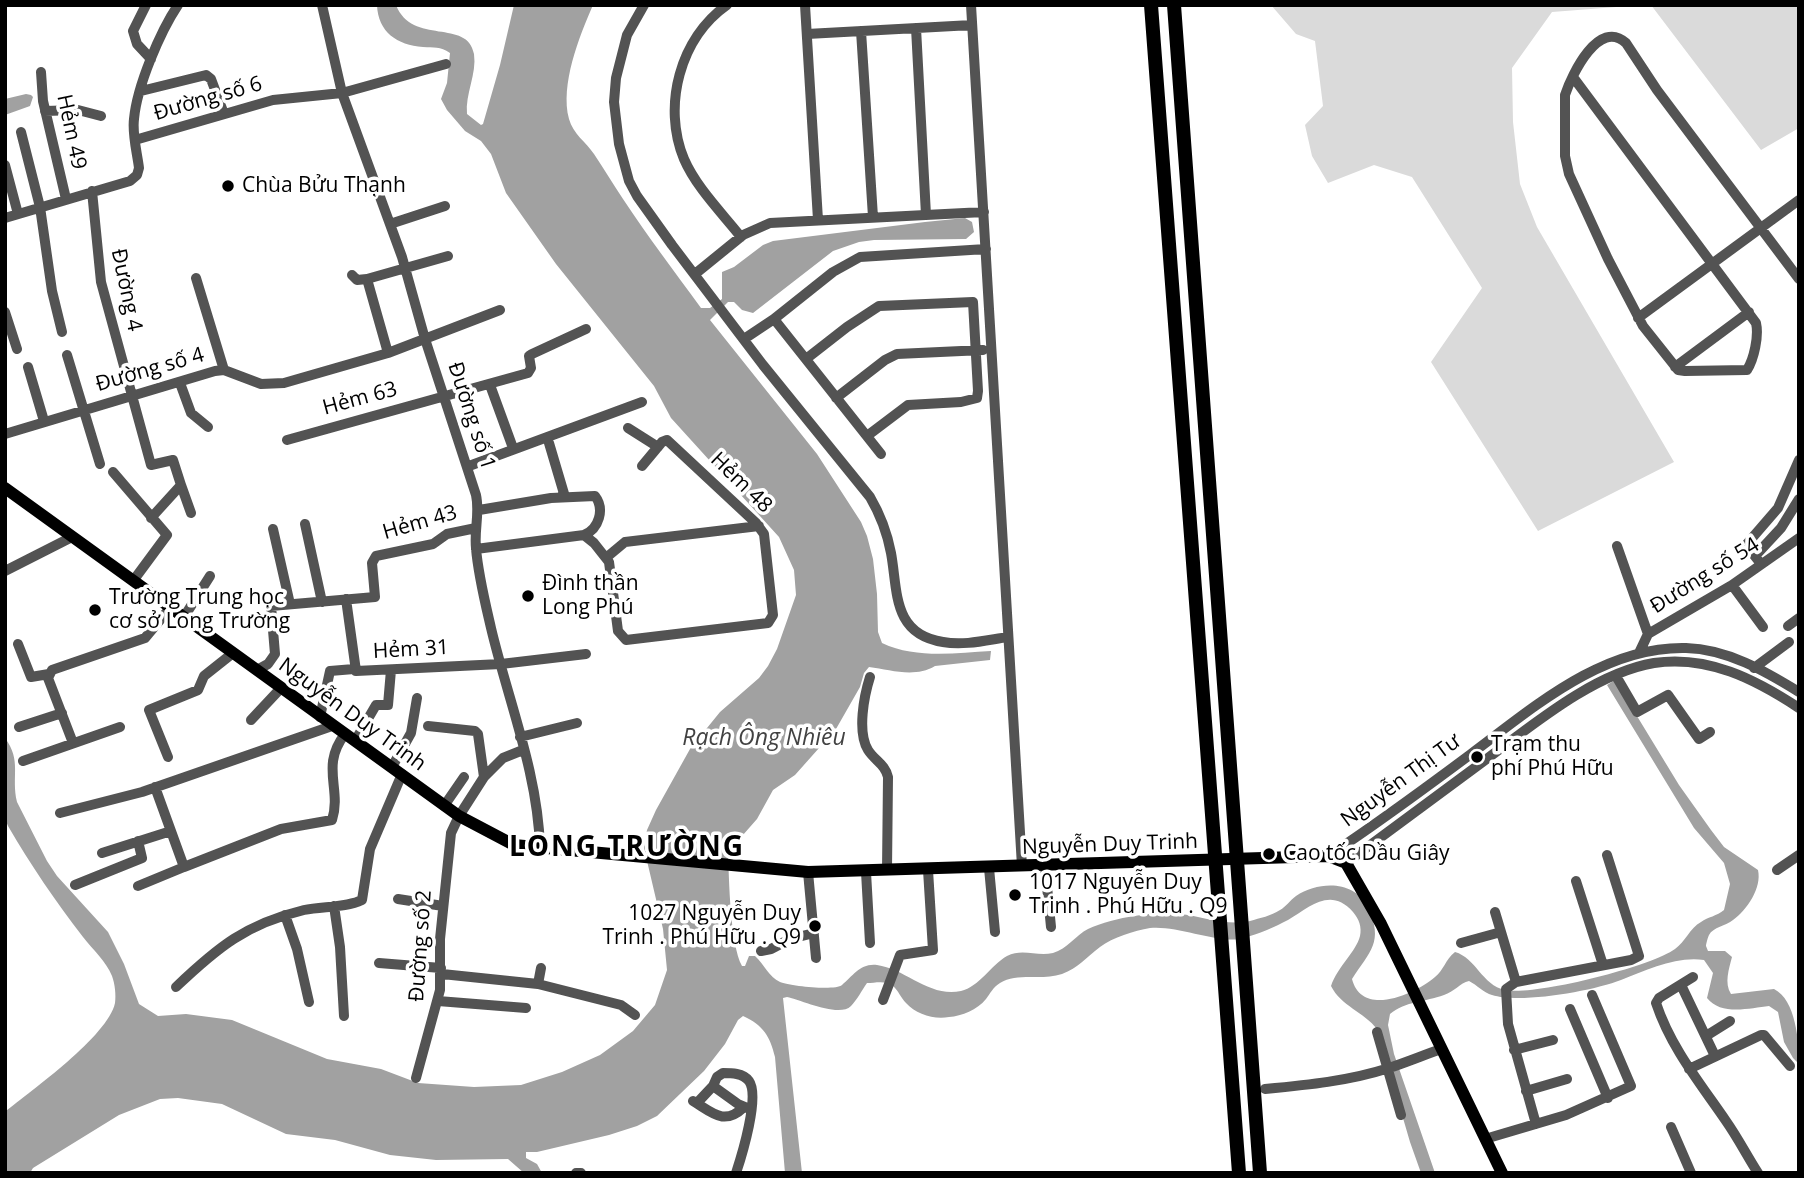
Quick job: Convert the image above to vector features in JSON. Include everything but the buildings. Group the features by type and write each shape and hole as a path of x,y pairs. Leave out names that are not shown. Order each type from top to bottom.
{"highway":[{"path":"1151,5 1239,1170"},
{"path":"1174,5 1260,1170"}],"main road":[{"name":"Nguyễn Duy Trinh","path":"5,488 458,817 506,843 807,872 1328,856 1346,863"},
{"path":"1346,863 1360,883 1502,1173"}],"street":[{"path":"146,5 133,31 137,44 151,59"},
{"path":"135,140 133,122 151,59 166,24 178,5"},
{"name":"Đường số 1","path":"322,5 342,93 390,223 425,339 469,466 479,510 476,549 491,628 535,802 540,848"},
{"path":"644,5 627,36 616,78 614,102 619,144 629,181 637,197 723,312 870,497 881,517 887,537 895,594 904,619 922,635 945,643 1008,637"},
{"path":"727,5 704,26 684,58 675,95 675,125 684,160 694,177 741,237"},
{"path":"805,5 818,220"},
{"path":"971,5 1022,866"},
{"path":"807,34 972,25"},
{"path":"916,28 926,215"},
{"path":"861,31 873,217"},
{"path":"1573,77 1749,312 1758,328 1750,364 1746,370 1685,372 1675,367 1646,331 1608,259 1567,168 1564,103 1573,77 1590,49 1609,37 1623,39 1657,90 1799,279"},
{"name":"Đường số 6","path":"5,218 131,181 137,176 139,168 135,140 273,100 342,93 446,64"},
{"name":"Hẻm 49","path":"41,72 45,111 66,199"},
{"path":"141,91 202,75 211,79 225,114"},
{"path":"45,111 78,110 101,116"},
{"path":"22,132 40,206 52,291 62,332"},
{"path":"5,165 18,214"},
{"name":"Đường 4","path":"92,191 101,282 151,465 173,460 181,485"},
{"path":"1639,318 1799,201"},
{"path":"390,223 445,206"},
{"path":"695,274 741,237 770,223 984,212"},
{"path":"744,339 833,272 860,257 986,249"},
{"path":"352,275 357,280 367,279 449,256"},
{"path":"196,278 224,370"},
{"path":"367,279 388,353"},
{"path":"806,359 879,306 967,301 975,304 978,391 975,400 908,405 867,436"},
{"name":"Đường số 4","path":"5,433 224,370 251,382 274,385 388,353 500,310"},
{"path":"5,312 17,349"},
{"path":"1675,367 1749,312"},
{"path":"774,319 881,454"},
{"name":"Hẻm 63","path":"287,440 528,373 531,368 529,356 586,329"},
{"path":"836,398 885,360 897,354 992,350"},
{"path":"67,355 100,464"},
{"path":"28,367 44,421"},
{"path":"180,383 191,413 208,427"},
{"path":"490,385 513,448"},
{"path":"469,466 642,402"},
{"path":"628,428 658,447 642,466"},
{"name":"Hẻm 48","path":"607,557 618,631 625,640 768,624 772,621 764,534 670,442 662,442 658,447"},
{"path":"550,443 565,497"},
{"path":"1799,460 1778,508 1746,545 1758,560 1799,499"},
{"path":"113,472 167,535 133,582"},
{"path":"151,518 181,485 191,513"},
{"path":"476,549 584,535 594,530 597,525 600,508 595,496 565,497 479,510"},
{"path":"305,524 322,602"},
{"path":"584,535 607,557 620,544 631,541 758,526"},
{"path":"273,528 290,604"},
{"name":"Hẻm 43","path":"346,599 375,597 372,563 376,556 433,544 447,534 476,528"},
{"path":"5,571 72,537"},
{"path":"1795,541 1799,554"},
{"name":"Đường số 54","path":"1639,653 1648,634 1732,585 1758,560 1795,541"},
{"path":"1617,547 1648,634"},
{"path":"184,617 210,576"},
{"path":"1732,585 1763,627"},
{"path":"257,670 268,664 275,654 271,606 346,599"},
{"name":"Hẻm 31","path":"346,599 354,669 359,672 501,663 586,654"},
{"path":"18,644 31,677 49,674 52,670 145,638 170,608"},
{"path":"1788,625 1799,618"},
{"path":"1754,668 1789,642"},
{"name":"Nguyễn Thị Tư","path":"1328,856 1367,831 1560,688 1639,653 1688,648 1739,659 1799,692"},
{"path":"167,757 149,710 198,690 204,676 233,653"},
{"name":"Nguyễn Thị Tư","path":"1346,863 1565,700 1616,676 1654,663 1685,662 1710,665 1735,671 1799,708"},
{"path":"320,717 330,671 354,669"},
{"path":"138,886 281,829 334,818 333,756 337,744 350,738 376,705 388,705 391,670"},
{"path":"49,674 48,678 73,743"},
{"path":"1616,676 1637,712 1668,695 1699,738 1710,732"},
{"path":"870,677 864,697 865,742 870,752 883,765 888,777 887,870"},
{"path":"251,720 281,688"},
{"path":"176,987 209,955 242,932 285,915 362,900 370,849 411,733 417,698"},
{"path":"19,727 62,713"},
{"path":"520,737 577,723"},
{"path":"60,813 155,787 332,726"},
{"path":"428,726 475,731 478,734 484,777"},
{"path":"23,761 120,727"},
{"name":"Đường số 2","path":"416,1078 438,1001 449,841 458,817 484,777 503,758 523,750"},
{"path":"444,806 464,777"},
{"path":"155,787 184,867"},
{"path":"102,853 171,831"},
{"path":"75,885 142,859 138,841"},
{"path":"1536,1124 1514,1050 1506,1006 1506,989 1516,982 1636,959 1640,953 1607,855"},
{"path":"1777,870 1799,855"},
{"path":"1045,866 1051,927"},
{"path":"989,868 995,932"},
{"path":"883,1000 900,955 933,950 928,870"},
{"path":"807,872 816,958"},
{"path":"866,872 870,943"},
{"path":"1576,881 1603,965"},
{"path":"398,899 443,906"},
{"path":"334,906 340,947 344,1016"},
{"path":"1495,912 1516,982"},
{"path":"285,915 298,949 309,1002"},
{"path":"1461,943 1501,932"},
{"path":"761,951 814,933"},
{"path":"379,963 538,984 621,1005 635,1015"},
{"path":"538,984 541,968"},
{"path":"1693,977 1659,998 1656,1003 1689,1069 1758,1173"},
{"path":"1681,985 1715,1056"},
{"path":"1485,1139 1566,1115 1631,1086 1592,995"},
{"path":"438,1001 526,1008"},
{"path":"1570,1009 1608,1098"},
{"path":"1706,1036 1730,1021"},
{"path":"1377,1032 1401,1115"},
{"path":"1689,1069 1761,1035 1764,1035 1790,1066"},
{"path":"1514,1050 1553,1040"},
{"path":"1265,1089 1318,1084 1388,1068 1441,1049"},
{"path":"736,1173 746,1144 747,1108 752,1092 750,1083 744,1077 723,1073 717,1077 713,1086 694,1101 726,1117 747,1108"},
{"path":"1526,1091 1567,1079"},
{"path":"713,1086 747,1108"},
{"path":"1671,1127 1692,1173"}],"shaded area":[{"path":"1271,5 1642,5 1552,12 1512,68 1513,122 1520,184 1537,227 1674,462 1538,531 1431,362 1482,288 1412,177 1374,165 1328,183 1312,156 1305,125 1323,106 1315,41 1296,34"},
{"path":"1651,5 1799,5 1799,128 1761,150"}],"water":[{"name":"Rạch Ông Nhiêu","path":"377,5 396,5 414,25 451,33 470,43 474,62 467,114 481,125 500,65 514,5 593,5 572,61 567,91 569,119 701,308 710,308 722,299 722,272 773,241 965,218 972,222 974,232 966,239 874,240 833,251 753,313 742,310 734,302 728,302 710,320 817,454 861,522 873,559 878,632 882,643 922,653 991,651 990,660 935,666 919,672 869,667 864,673 860,687 836,729 795,775 773,790 757,819 728,852 733,927 742,966 745,966 749,956 755,956 780,982 822,988 838,987 861,968 877,965 928,987 950,992 961,991 974,985 1007,956 1019,953 1053,953 1088,929 1111,921 1163,913 1224,922 1250,921 1277,912 1305,891 1325,886 1346,888 1354,892 1362,899 1373,920 1373,946 1352,979 1358,991 1366,998 1390,999 1415,990 1438,974 1455,952 1468,960 1490,983 1505,990 1520,991 1565,984 1642,964 1675,949 1697,925 1724,910 1730,884 1724,863 1694,828 1607,685 1615,680 1679,785 1711,830 1724,847 1758,870 1756,891 1748,905 1733,920 1711,932 1706,946 1708,951 1725,951 1732,957 1727,981 1731,994 1774,989 1781,994 1795,1022 1799,1064 1784,1042 1778,1012 1769,1006 1728,1009 1713,1004 1707,998 1713,973 1704,960 1672,962 1609,984 1538,997 1492,995 1469,981 1448,994 1409,1004 1390,1014 1388,1025 1394,1054 1435,1173 1421,1173 1377,1029 1341,999 1331,986 1358,942 1361,929 1353,912 1344,904 1328,900 1312,905 1278,925 1244,938 1224,939 1161,928 1150,928 1117,937 1068,972 1054,976 1007,980 995,986 978,1006 954,1016 937,1018 920,1013 906,1003 893,986 884,982 867,983 853,1004 845,1009 829,1009 783,998 802,1173 785,1173 775,1057 771,1043 761,1027 743,1016 704,1071 657,1116 609,1135 537,1152 526,1152 526,1158 537,1164 542,1173 524,1173 508,1159 436,1160 390,1155 335,1140 286,1134 222,1104 178,1098 160,1099 119,1115 33,1168 30,1173 5,1173 5,1112 50,1077 99,1031 115,1003 115,986 106,965 53,897 8,826 5,819 5,738 15,762 17,802 57,876 108,932 139,1004 158,1016 186,1014 232,1020 327,1059 381,1069 418,1083 474,1087 521,1085 562,1072 600,1055 633,1031 655,1005 667,970 663,929 644,848 647,830 690,749 720,712 759,678 768,666 777,649 796,595 794,570 779,537 671,418 654,386 556,264 506,193 491,154 481,141 465,131 447,110 441,99 447,83 450,53 440,48 414,46 397,40 381,23"},
{"path":"26,94 33,97 30,106 5,115 5,99"}],"place":[{"name":"Chùa Bửu Thạnh","path":"228,186"},
{"name":"Đình thần Long Phú","path":"528,596"},
{"name":"Trường Trung học cơ sở Long Trường","path":"95,610"},
{"name":"Trạm thu phí Phú Hữu","path":"1477,757"},
{"name":"Cao tốc Dầu Giây","path":"1269,854"},
{"name":"1017 Nguyễn Duy Trinh . Phú Hữu . Q9","path":"1015,895"},
{"name":"1027 Nguyễn Duy Trinh . Phú Hữu . Q9","path":"815,926"}],"district":[{"name":"LONG TRƯỜNG","path":"627,848"}]}
